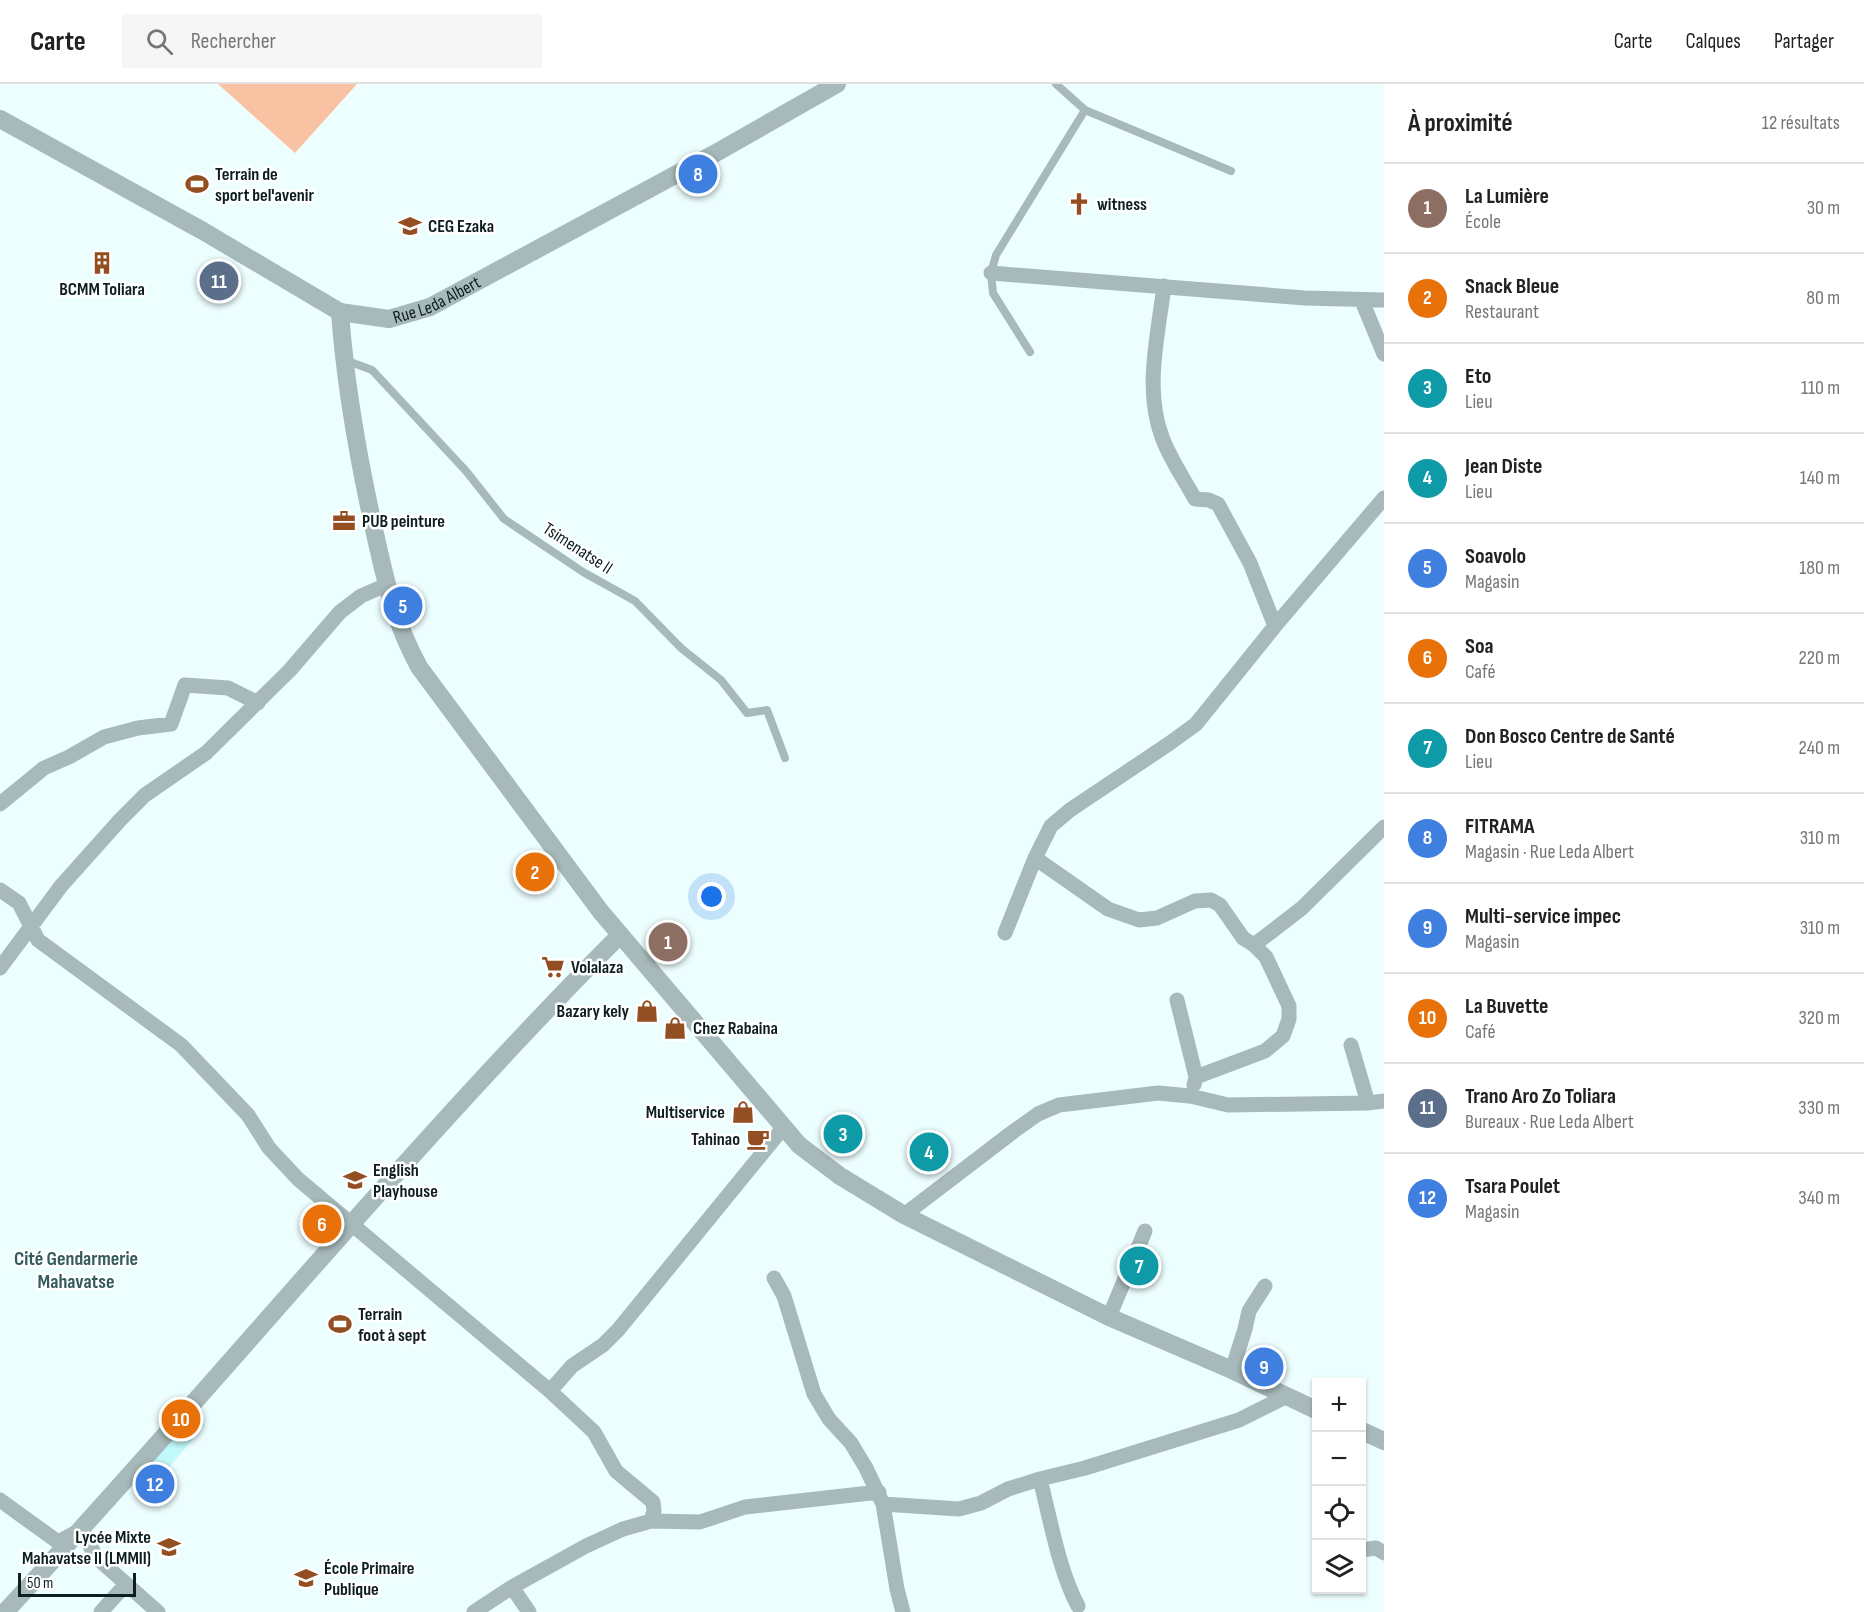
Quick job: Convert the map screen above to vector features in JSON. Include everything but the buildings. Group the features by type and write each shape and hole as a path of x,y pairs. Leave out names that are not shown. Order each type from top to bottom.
{"street":[{"name":"Rue Leda Albert","path":"0,119 203,231 340,312 389,318 430,307 714,154 837,84"},
{"path":"991,273 1305,298 1384,300"},
{"path":"1164,286 1154,370 1153,403 1162,438 1195,499 1209,500 1218,504 1250,563 1275,626"},
{"path":"1362,301 1384,354"},
{"path":"340,312 357,451 386,585 405,640 419,666 503,778 534,824 620,935 783,1128 799,1145 840,1176 903,1215 1109,1317 1312,1408"},
{"path":"1005,933 1035,858 1051,826 1070,810 1196,724 1275,626 1384,498"},
{"path":"0,968 61,886 145,795 206,753 290,670 340,612 361,596 386,585"},
{"path":"0,804 44,768 104,737 138,728 171,724 185,685 228,688 258,703"},
{"path":"1254,945 1302,908 1384,827"},
{"path":"1035,858 1108,909 1138,920 1157,918 1195,901 1211,900 1220,905 1243,938 1266,957 1289,1006 1289,1019 1283,1036 1265,1051 1196,1077"},
{"path":"0,890 19,903 38,940 181,1045 248,1115 269,1148 298,1179 550,1391 594,1432 616,1470 653,1502 654,1511 651,1521"},
{"path":"5,1612 81,1530 350,1224 580,975 620,935"},
{"path":"1177,1000 1196,1077 1190,1096"},
{"path":"1351,1045 1368,1103"},
{"path":"903,1215 1038,1114 1059,1105 1158,1093 1190,1096 1228,1105 1384,1101"},
{"path":"550,1391 572,1366 603,1345 618,1330 783,1128"},
{"path":"1109,1317 1145,1231"},
{"path":"774,1278 784,1296 814,1394 829,1419 851,1443 881,1498 903,1612"},
{"path":"1232,1370 1249,1311 1265,1286"},
{"path":"474,1612 512,1587 586,1545 623,1529 651,1521 700,1522 745,1506 881,1498 959,1509 981,1503 1008,1490 1040,1479 1085,1468 1239,1420 1287,1396"},
{"path":"1364,1432 1384,1441"},
{"path":"1040,1479 1063,1568 1078,1606"},
{"path":"0,1500 58,1542 81,1530"},
{"path":"81,1530 97,1558 158,1612"},
{"path":"1366,1549 1376,1548 1384,1553"},
{"path":"101,1612 126,1584"},
{"path":"512,1587 529,1612"}],"lane":[{"path":"1056,84 1084,110 1231,171"},
{"path":"1030,352 993,293 991,273 996,255 1084,110"},
{"name":"Tsimenatse II","path":"344,359 372,370 459,463 504,519 583,572 635,601 681,648 721,680 747,713 766,710 785,758"}],"shaded area":[{"path":"218,84 357,84 295,153"},
{"path":"191,1412 205,1425 151,1488 136,1475"}],"place":[{"name":"FITRAMA","path":"698,174"},
{"name":"Terrain de sport bel'avenir","path":"197,184"},
{"name":"witness","path":"1079,204"},
{"name":"CEG Ezaka","path":"410,226"},
{"name":"BCMM Toliara","path":"102,263"},
{"name":"Trano Aro Zo Toliara","path":"219,281"},
{"name":"PUB peinture","path":"344,521"},
{"name":"Soavolo","path":"403,606"},
{"name":"Snack Bleue","path":"535,872"},
{"name":"La Lumière","path":"668,942"},
{"name":"Volalaza","path":"553,967"},
{"name":"Bazary kely","path":"647,1011"},
{"name":"Chez Rabaina","path":"675,1028"},
{"name":"Multiservice","path":"743,1112"},
{"name":"Eto","path":"843,1134"},
{"name":"Tahinao","path":"758,1139"},
{"name":"Jean Diste","path":"929,1152"},
{"name":"English Playhouse","path":"355,1180"},
{"name":"Soa","path":"322,1224"},
{"name":"Don Bosco Centre de Santé","path":"1139,1266"},
{"name":"Terrain foot à sept","path":"340,1324"},
{"name":"Multi-service impec","path":"1264,1367"},
{"name":"La Buvette","path":"181,1419"},
{"name":"Tsara Poulet","path":"155,1484"},
{"name":"Lycée Mixte Mahavatse II (LMMII)","path":"169,1547"},
{"name":"École Primaire Publique","path":"306,1578"}],"district":[{"name":"Cité Gendarmerie Mahavatse","path":"76,1270"}]}
